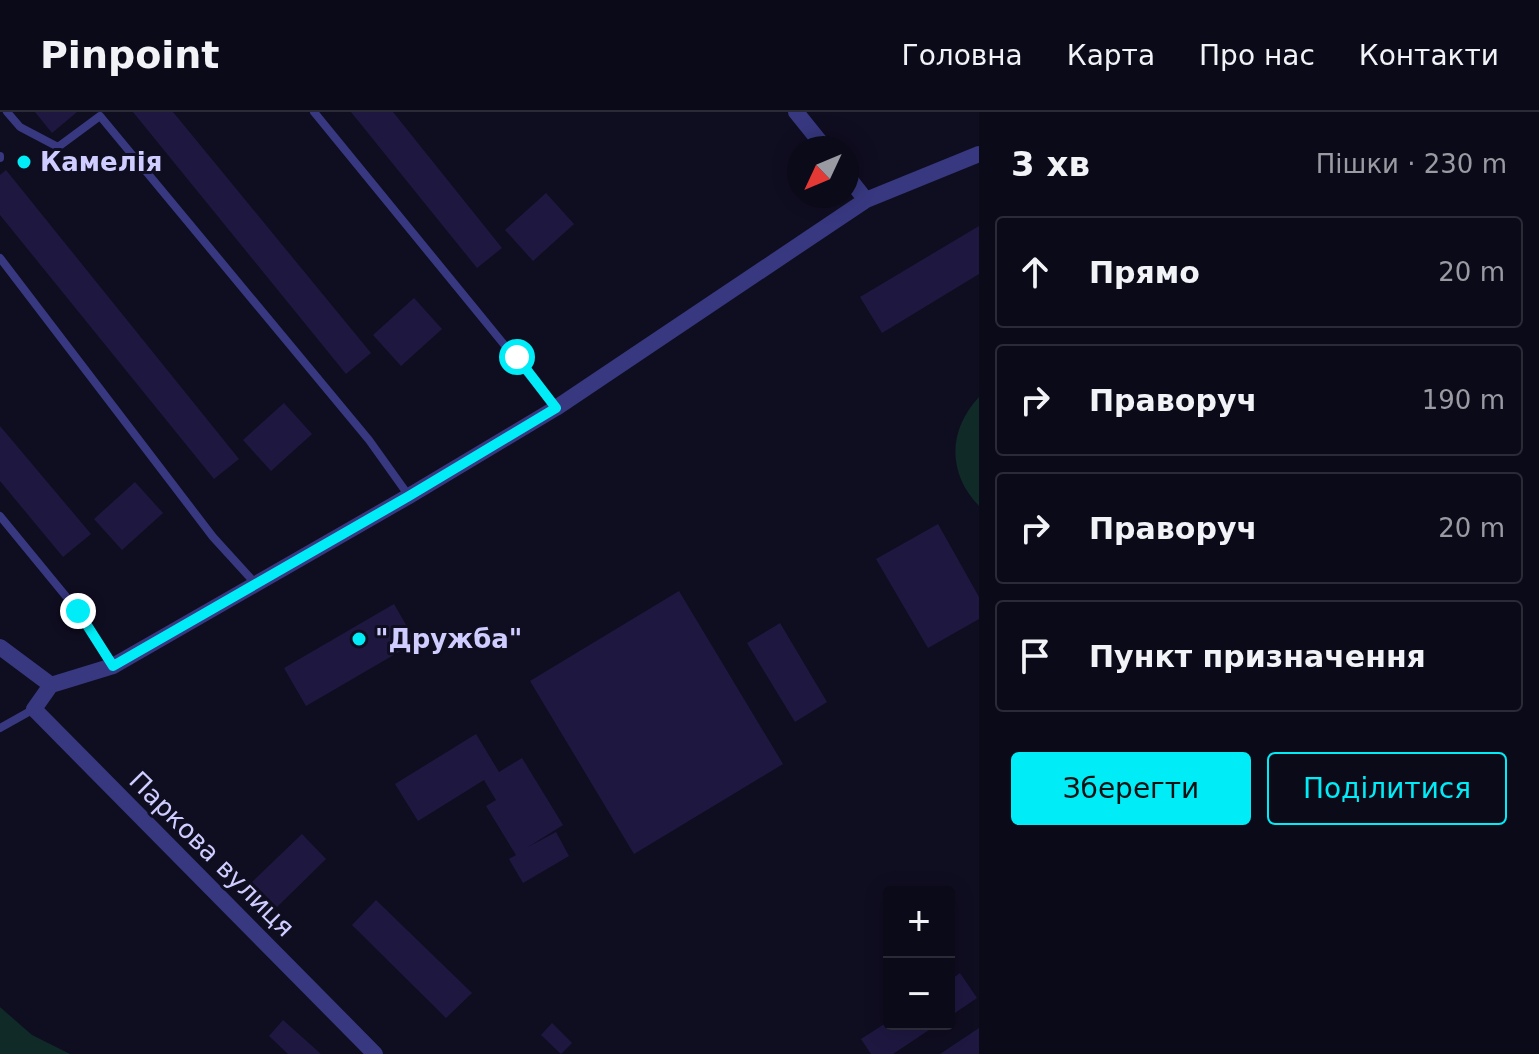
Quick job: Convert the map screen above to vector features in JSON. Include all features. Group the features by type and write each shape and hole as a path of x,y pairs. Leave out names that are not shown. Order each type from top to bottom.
{"street":[{"path":"796,112 815,136"},
{"path":"34,709 51,685 113,666 556,408 866,200 979,154"},
{"path":"859,191 866,200"},
{"path":"0,647 51,685"},
{"name":"Паркова вулиця","path":"34,709 375,1054"}],"lane":[{"path":"7,112 20,127 58,147 100,116 369,440 409,496"},
{"path":"314,112 556,408"},
{"path":"0,258 213,537 255,583"},
{"path":"0,516 78,611 113,666"},
{"path":"0,728 34,709"}],"green space":[{"path":"979,397 979,506 961,480 955,452 961,423"},
{"path":"0,1007 32,1035 70,1054 0,1054"}],"building":[{"path":"35,112 77,112 52,133"},
{"path":"133,112 173,112 371,353 346,374"},
{"path":"351,112 393,112 502,248 477,268"},
{"path":"6,170 239,459 214,479 0,215 0,175"},
{"path":"546,193 574,224 533,261 505,230"},
{"path":"979,226 979,274 882,333 860,297"},
{"path":"414,298 442,329 401,366 373,335"},
{"path":"284,403 312,434 271,471 243,440"},
{"path":"0,426 91,534 63,557 0,481"},
{"path":"135,482 163,513 122,550 94,519"},
{"path":"938,524 979,597 979,619 928,648 876,559"},
{"path":"679,591 783,764 634,854 530,681"},
{"path":"394,604 416,642 306,706 284,668"},
{"path":"780,623 827,702 795,722 747,643"},
{"path":"476,734 499,772 522,758 563,825 528,847 556,832 569,856 523,883 509,859 516,855 486,806 496,800 484,780 418,821 395,784"},
{"path":"302,834 326,859 277,907 252,882"},
{"path":"376,900 472,993 446,1018 352,925"},
{"path":"960,973 977,998 955,1013 955,977"},
{"path":"283,1020 321,1054 288,1054 269,1036"},
{"path":"552,1023 572,1043 561,1054 541,1035"},
{"path":"883,1025 883,1030 929,1030 893,1054 871,1054 861,1039"},
{"path":"979,1028 979,1054 940,1054"}],"place":[{"name":"Камелія","path":"24,162"},
{"name":"\"Дружба\"","path":"359,639"}],"route":[{"path":"78,611 113,666 409,496 556,408 517,357"}]}
